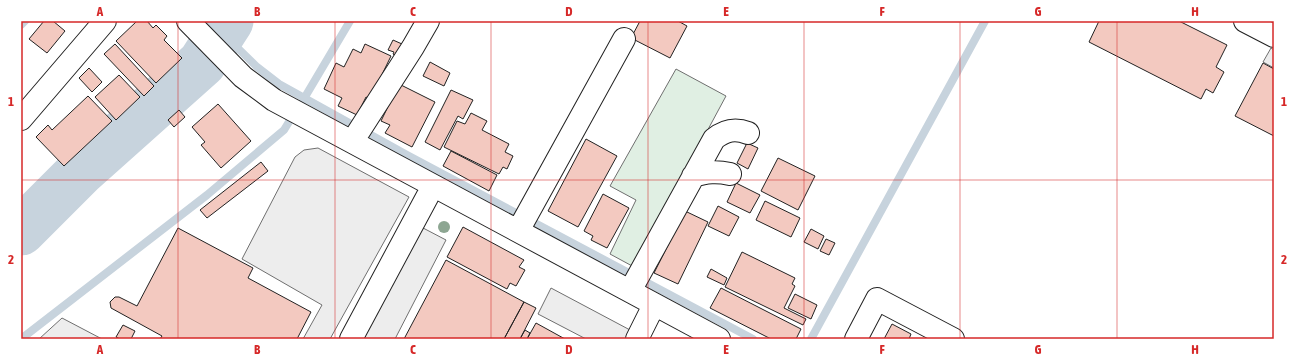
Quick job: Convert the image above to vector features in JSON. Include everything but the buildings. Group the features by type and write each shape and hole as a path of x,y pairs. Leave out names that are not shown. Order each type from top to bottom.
{"street":[{"path":"21,119 105,21"},
{"path":"188,21 243,77 274,100 293,110 359,132 433,186 523,221 635,282 654,305 718,339"},
{"path":"359,132 428,21"},
{"path":"1246,21 1274,36"},
{"path":"523,221 624,39"},
{"path":"635,282 714,139 722,133 733,129 748,133"},
{"path":"693,176 719,171 730,174"},
{"path":"351,339 433,186"},
{"path":"856,339 877,299 953,339"},
{"path":"637,339 654,305"}],"green space":[{"path":"676,69 726,96 634,267 610,254 636,200 610,186"}],"shaded area":[{"path":"1271,48 1274,50 1274,68 1263,62"},
{"path":"318,148 409,197 330,339 303,339 322,305 242,259 295,157 304,150"},
{"path":"404,218 446,240 395,339 340,339"},
{"path":"551,288 647,339 586,339 538,314"},
{"path":"62,318 102,339 39,339"}],"waterway":[{"path":"21,25 25,21"},
{"path":"210,21 257,67 279,84 407,155 753,339"},
{"path":"21,231 81,171 202,63 229,21"},
{"path":"302,102 350,21"},
{"path":"811,339 985,21"},
{"path":"21,339 207,195 284,130 295,112"}]}
